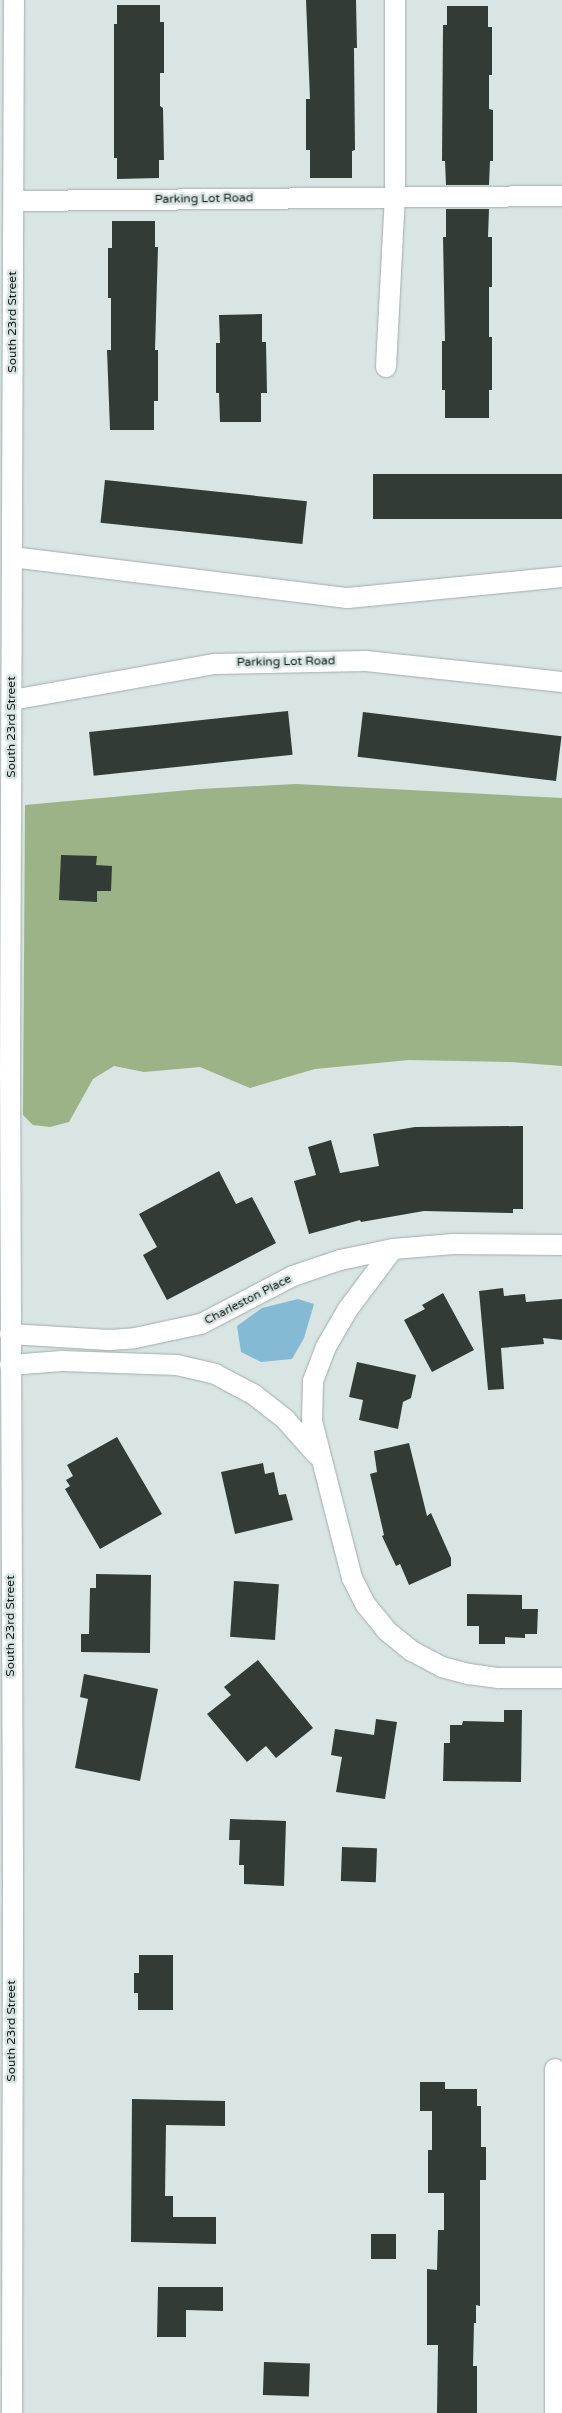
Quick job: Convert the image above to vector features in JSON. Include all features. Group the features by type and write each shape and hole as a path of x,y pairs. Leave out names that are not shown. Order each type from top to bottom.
{"street":[{"name":"South 23rd Street","path":"12,2413 6,2049 10,1334 5,1076 12,700 14,0"},
{"path":"386,367 395,196 395,0"},
{"name":"Parking Lot Road","path":"14,201 395,196 562,196"},
{"path":"12,557 348,598 562,576"},
{"name":"Parking Lot Road","path":"12,700 215,664 366,661 562,682"},
{"name":"Charleston Place","path":"10,1334 109,1340 134,1338 201,1324 293,1276 340,1260 393,1248 453,1244 562,1245"},
{"path":"393,1248 348,1309 326,1347 314,1381 312,1421 319,1457 331,1491 352,1578 366,1605 387,1631 412,1651 442,1667 469,1674 499,1678 562,1678"},
{"path":"10,1365 62,1361 177,1365 215,1374 253,1394 286,1418 319,1457"},
{"path":"554,2413 555,2069"}],"green space":[{"path":"296,784 562,798 562,1066 511,1062 409,1060 315,1069 250,1088 200,1067 144,1072 114,1066 93,1079 69,1122 50,1127 33,1125 23,1115 25,805 200,789"}],"water":[{"path":"298,1299 314,1304 304,1338 292,1359 261,1362 241,1352 237,1326 262,1308"}],"building":[{"path":"306,0 356,0 357,48 354,48 355,150 352,151 352,178 310,178 310,150 306,150 306,99 310,99"},
{"path":"117,5 160,5 160,22 164,22 164,73 160,73 160,106 163,108 164,160 159,160 159,178 117,179 117,158 114,158 114,24 117,24"},
{"path":"447,6 488,6 488,27 492,27 492,75 489,75 489,109 493,110 493,161 490,161 489,185 446,185 445,161 442,161 443,25 447,25"},
{"path":"446,209 489,209 488,237 492,237 489,337 492,337 492,390 489,390 489,418 445,418 445,390 442,390 442,341 445,341 443,237 446,237"},
{"path":"112,221 155,221 155,247 158,247 155,350 158,350 158,401 154,401 154,430 110,430 107,350 111,350 111,298 108,298 108,248 112,248"},
{"path":"262,314 262,342 266,342 267,393 261,393 261,422 220,422 219,393 216,393 216,343 220,343 219,315"},
{"path":"373,474 562,474 562,519 373,519"},
{"path":"105,480 307,501 302,544 101,523"},
{"path":"288,711 293,755 94,776 89,732"},
{"path":"363,712 562,736 556,781 358,757"},
{"path":"61,855 97,856 96,865 112,866 111,891 97,891 97,902 59,900"},
{"path":"523,1126 523,1209 513,1209 513,1213 424,1211 361,1222 360,1220 309,1234 294,1181 316,1175 308,1147 331,1140 340,1173 379,1166 373,1134 415,1127"},
{"path":"219,1171 236,1204 252,1197 276,1243 167,1300 143,1255 157,1247 139,1214"},
{"path":"503,1288 504,1296 525,1294 526,1302 562,1299 562,1340 543,1338 544,1344 501,1348 504,1389 488,1390 479,1291"},
{"path":"443,1293 474,1350 432,1372 404,1320 425,1309 422,1305"},
{"path":"357,1362 416,1375 411,1398 403,1402 398,1429 359,1420 363,1400 349,1397"},
{"path":"117,1437 162,1514 100,1549 65,1489 70,1486 66,1480 73,1476 67,1465"},
{"path":"409,1443 427,1516 431,1513 451,1558 451,1566 409,1585 400,1564 396,1566 382,1536 384,1535 370,1474 377,1472 374,1451"},
{"path":"263,1463 265,1474 274,1472 279,1495 286,1494 293,1520 235,1534 221,1472"},
{"path":"96,1574 151,1575 150,1653 81,1652 81,1634 89,1634 90,1588 96,1588"},
{"path":"234,1581 279,1584 275,1640 230,1637"},
{"path":"467,1594 522,1595 522,1609 538,1609 537,1634 525,1634 525,1638 505,1637 505,1644 479,1644 479,1626 467,1626"},
{"path":"258,1660 313,1728 276,1758 266,1746 247,1762 207,1714 231,1695 224,1687"},
{"path":"84,1674 158,1689 140,1781 75,1768 88,1699 80,1697"},
{"path":"504,1710 522,1710 521,1782 443,1781 444,1743 450,1743 450,1725 462,1725 463,1721 504,1722"},
{"path":"376,1719 397,1722 385,1799 336,1792 342,1757 331,1755 335,1729 374,1735"},
{"path":"230,1819 286,1821 284,1886 244,1884 244,1865 239,1865 240,1840 229,1840"},
{"path":"342,1847 377,1848 376,1882 341,1881"},
{"path":"139,1955 173,1955 173,2010 138,2010 138,1993 134,1993 134,1973 139,1973"},
{"path":"420,2082 445,2082 445,2089 477,2089 477,2106 481,2106 481,2147 486,2147 486,2180 480,2180 480,2306 476,2305 476,2323 474,2323 473,2366 477,2366 477,2413 437,2413 438,2345 427,2345 427,2269 437,2270 438,2230 444,2230 444,2193 428,2193 428,2150 432,2150 432,2111 420,2111"},
{"path":"132,2099 225,2101 225,2126 166,2125 165,2196 173,2196 173,2217 216,2217 216,2244 131,2242"},
{"path":"371,2234 396,2234 396,2259 371,2259"},
{"path":"158,2287 223,2287 223,2311 186,2310 186,2337 157,2337"},
{"path":"264,2362 310,2364 309,2397 263,2395"}]}
